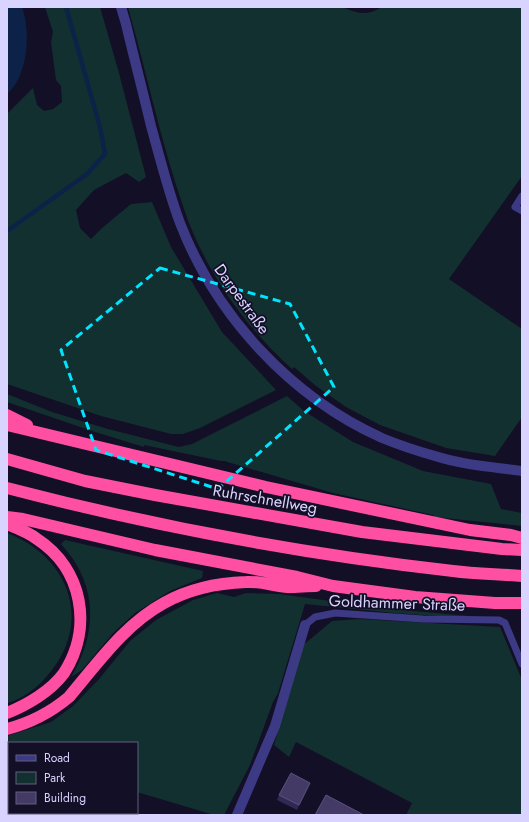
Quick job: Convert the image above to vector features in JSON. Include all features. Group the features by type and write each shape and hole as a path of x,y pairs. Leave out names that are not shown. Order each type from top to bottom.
{"highway":[{"path":"7,416 48,435"},
{"path":"7,425 266,487 470,530 511,534 522,538"},
{"name":"Ruhrschnellweg","path":"7,459 85,481 155,496 362,532 502,549 522,550"},
{"path":"7,488 90,510 216,535 324,553 454,571 522,576"},
{"path":"7,517 23,519 155,550 297,577 333,586 415,597 522,604"},
{"path":"7,524 38,539 58,558 69,572 75,586 81,616 76,648 63,674 47,689 26,704 7,713"},
{"path":"7,729 34,720 60,705 69,697 126,632 138,621 164,603 199,589 248,581 289,587 333,586"}],"street":[{"name":"Darpestraße","path":"120,7 126,24 163,173 180,224 201,267 223,304 240,327 271,360 306,391 343,417 370,431 400,445 436,457 522,471"},
{"name":"Goldhammer Straße","path":"237,815 274,726 305,625"}],"lane":[{"path":"522,196 515,207 522,211"},
{"name":"Goldhammer Straße","path":"305,625 315,617 335,613 423,619 499,620 505,623 522,664"}],"highlighted area":[{"path":"160,268 290,304 334,387 218,489 96,450 61,350"}],"green space":[{"path":"45,7 100,7 146,177 139,182 126,173 94,190 76,210 80,228 91,239 131,204 152,202 171,247 222,332 276,390 200,428 183,434 171,434 101,416 7,384 7,114 33,88 37,105 44,111 53,109 62,102 61,86 56,80 51,42 53,32"},
{"path":"128,7 342,7 352,11 366,13 382,7 522,7 522,176 449,279 522,329 522,417 495,456 446,448 380,425 346,407 316,386 294,367 292,369 258,335 242,316 215,275 192,231 161,134"},
{"path":"7,394 52,412 108,429 179,447 192,444 287,396 304,411 353,442 423,471 491,484 501,509 522,513 522,526 435,517 433,515 333,493 224,461 144,445 144,447 7,402"},
{"path":"7,533 29,544 46,558 60,575 68,594 72,614 69,635 61,656 47,676 39,685 19,699 7,703"},
{"path":"65,540 203,571 202,578 170,591 135,613 113,633 82,670 71,677 80,660 86,643 90,609 88,592 82,575 73,559 61,544"},
{"path":"217,593 234,597 246,593 279,594 390,609 481,617 466,618 394,613 305,604 278,693 273,702 250,765 224,815 214,815 138,792 138,742 8,742 7,756 7,736 51,722 73,706 100,678 130,641 156,620 193,600"},
{"path":"359,619 500,627 522,680 522,815 406,815 412,803 296,742 289,757 274,745 302,646 332,621"}],"water":[{"path":"7,7 22,7 25,17 27,41 26,53 19,76 14,86 7,94"}],"building":[{"path":"291,773 310,783 299,805 279,795"},
{"path":"326,795 364,815 315,815"}],"waterway":[{"path":"7,231 87,174 105,154 100,127 66,7"}]}
